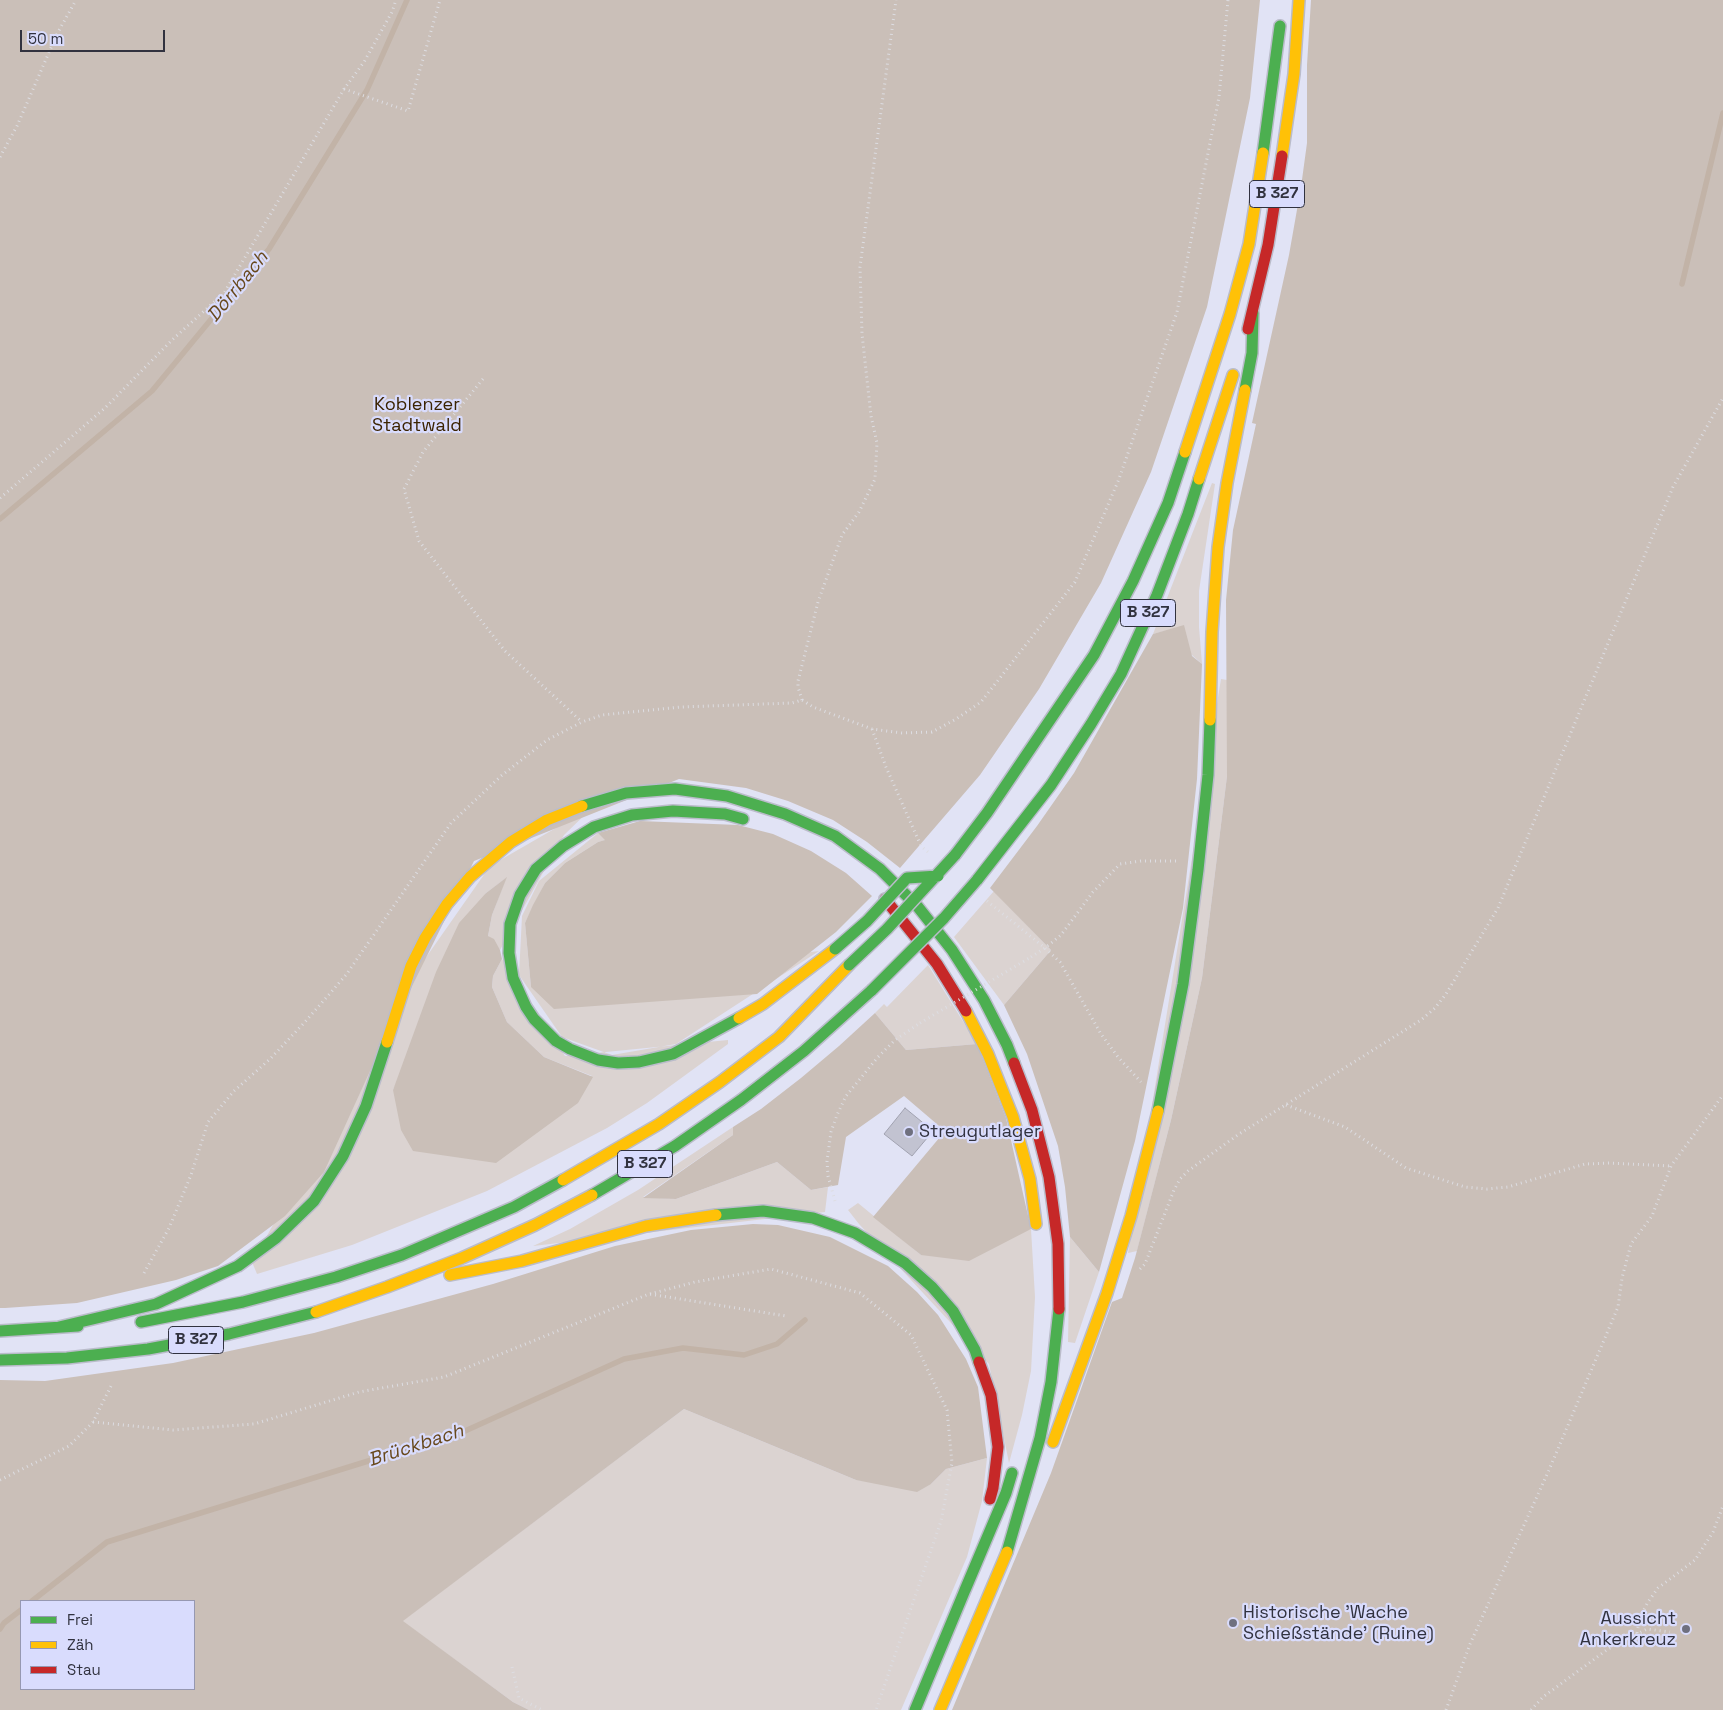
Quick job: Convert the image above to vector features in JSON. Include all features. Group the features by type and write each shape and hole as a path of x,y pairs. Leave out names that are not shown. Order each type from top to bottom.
{"main road":[{"name":"B 327","path":"1241,350 1253,313 1278,187 1294,74 1299,0"},
{"name":"B 327","path":"0,1331 148,1321 243,1302 402,1255 514,1207 601,1159 659,1124 720,1082 779,1037 887,929 938,876 955,855 987,813 1060,707 1094,655 1132,581 1168,503 1230,314 1248,244 1259,185 1281,19"},
{"path":"940,1710 1054,1438 1107,1293 1131,1216 1160,1103 1183,984 1199,865 1208,775 1212,632 1218,547 1227,483 1252,353 1253,313"},
{"name":"B 327","path":"0,1360 66,1358 148,1349 229,1334 309,1314 387,1287 462,1258 535,1225 606,1188 667,1151 741,1100 797,1056 872,990 926,937 977,880 1050,785 1091,724 1121,674 1157,595 1188,514 1236,368"},
{"path":"59,1328 156,1304 194,1288 232,1269 276,1238 314,1201 343,1156 366,1106 378,1076 411,966 425,938 447,904 470,877 511,842 547,820 578,807 626,793 675,789 727,796 785,814 836,836 880,869 918,907 952,950 984,1000 1007,1045 1032,1110 1049,1176 1058,1244 1059,1313 1051,1382 1040,1438 1007,1552"},
{"path":"752,821 725,814 673,810 632,815 594,827 563,846 536,869 520,894 510,924 509,953 513,978 526,1007 544,1030 556,1041 570,1049 598,1060 618,1063 638,1062 672,1054 718,1031 763,1004 835,949 867,921 907,878 938,876"},
{"path":"876,889 904,921 937,964 964,1008 988,1054 1015,1126 1030,1179 1038,1235"},
{"path":"387,1287 522,1261 646,1226 714,1215 763,1212 813,1218 855,1233 905,1263 932,1287 947,1305 975,1350 990,1395 998,1447 993,1488 966,1590"},
{"path":"915,1710 1006,1493 1015,1465"}],"path":[{"path":"0,157 17,126 57,34 76,0"},
{"path":"0,498 104,408 172,340 224,293 368,54 392,12 396,0"},
{"path":"346,90 408,111 440,0"},
{"path":"896,0 860,267 862,334 871,416 877,443 875,479 859,512 842,535 818,602 798,680 798,687 802,700 813,707 872,729 902,733 932,732 981,702 1075,582 1119,479 1177,312 1219,97 1228,0"},
{"path":"482,379 423,452 404,489 419,542 505,650 582,722"},
{"path":"1138,1271 1145,1264 1174,1190 1180,1179 1188,1171 1239,1134 1421,1020 1435,1008 1446,994 1498,908 1673,488 1723,398"},
{"path":"144,1273 168,1228 191,1175 208,1122 234,1091 270,1059 346,975 451,823 501,776 548,740 582,722 602,715 681,707 792,703 802,700"},
{"path":"872,729 886,767 921,846 928,852"},
{"path":"837,1206 828,1176 827,1161 831,1132 846,1096 878,1057 895,1040 1045,948 1061,935 1093,892 1120,864 1141,861 1166,861 1199,865"},
{"path":"980,896 1060,962 1094,1023 1118,1057 1160,1103"},
{"path":"1446,1710 1470,1644 1550,1470 1618,1307 1622,1278 1632,1244 1652,1216 1671,1166 1723,1095"},
{"path":"1286,1105 1345,1127 1406,1168 1465,1187 1487,1189 1508,1187 1585,1164 1610,1163 1671,1166"},
{"path":"93,1422 172,1430 254,1424 359,1392 444,1377 649,1294 695,1282 771,1269 860,1293 911,1335 947,1410 952,1464 941,1521 876,1710"},
{"path":"649,1294 786,1316"},
{"path":"0,1480 69,1446 93,1422 111,1386"},
{"path":"1637,1634 1640,1618 1648,1602 1658,1588 1695,1560 1713,1532 1723,1506"},
{"path":"1532,1710 1543,1697 1608,1649 1647,1629 1670,1632"},
{"path":"512,1667 520,1698 542,1710"}],"shaded area":[{"path":"1212,483 1215,484 1199,591 1202,664 1165,631 1153,634"},
{"path":"1221,679 1227,680 1227,776 1202,978 1171,1120 1137,1251 1128,1253"},
{"path":"594,806 564,835 500,950 488,936 492,915 506,878 486,893 393,1090 592,1076 544,1057 507,1022 492,987 493,976 502,959 565,1056 728,1040 728,1044 647,1103 607,1128 487,1191 352,1245 257,1274 252,1262 420,966 490,866"},
{"path":"598,833 606,840 598,842 565,863 545,883 525,923 531,987 819,951 676,1044 612,1055 562,1037 519,975 522,916 539,881"},
{"path":"994,891 1051,950 1004,1005 954,937"},
{"path":"928,965 977,1044 906,1050 875,1013 884,1004 887,1007"},
{"path":"733,1127 733,1135 643,1197 676,1199 777,1162 811,1190 828,1187 825,1212 533,1246 570,1229 638,1190"},
{"path":"858,1203 921,1255 1031,1229 1035,1297 1031,1371 1009,1463 989,1364 859,1224 848,1210"},
{"path":"1070,1237 1099,1272 1075,1343 1068,1342"},
{"path":"684,1409 856,1480 931,1484 946,1469 987,1458 982,1501 967,1557 901,1710 529,1710 513,1702 402,1621"}],"green space":[{"name":"Koblenzer Stadtwald","path":"0,0 1260,0 1250,98 1207,307 1151,472 1101,583 1039,689 980,775 900,868 867,842 833,820 788,801 746,788 679,779 474,861 370,1071 324,1172 285,1216 218,1266 176,1280 77,1303 5,1308 0,1308"},
{"path":"1311,0 1723,0 1723,1710 952,1710 1051,1473 1112,1302 1122,1298 1135,1258 1171,1120 1202,978 1227,776 1226,600 1233,530 1256,424 1252,423 1289,255 1301,187 1307,143 1307,65"},
{"path":"1184,625 1192,656 1202,664 1197,779 1183,908 1135,1141 1099,1272 1070,1237 1065,1187 1058,1146 1027,1054 1004,1005 1051,950 990,888 1074,773 1153,634"},
{"path":"640,821 738,825 773,834 811,851 846,873 872,896 836,932 757,994 554,1009 531,987 525,923 533,905 545,883 565,863 598,842 605,840 598,833"},
{"path":"507,877 492,915 488,936 494,939 502,959 493,976 492,987 507,1022 544,1057 593,1077 578,1103 496,1163 413,1151 401,1130 393,1090 436,972 459,923 486,893"},
{"path":"875,1013 906,1050 977,1044 1006,1118 1031,1229 969,1261 921,1255 873,1217 945,1131 904,1096 846,1137 838,1185 811,1190 777,1162 676,1199 643,1198 733,1135 733,1127 761,1109 801,1078"},
{"path":"753,1224 778,1225 830,1237 888,1266 917,1292 938,1315 966,1359 978,1387 987,1458 946,1469 931,1484 917,1492 856,1480 684,1409 403,1621 513,1702 529,1710 0,1710 0,1380 45,1381 173,1363 314,1333 493,1284 615,1246 691,1230"}],"building":[{"name":"Streugutlager","path":"905,1108 933,1131 912,1156 884,1134"}],"waterway":[{"name":"Dörrbach","path":"0,519 152,391 269,249 367,90 407,0"},
{"name":"Brückbach","path":"1682,284 1723,113"},
{"name":"Brückbach","path":"33,1600 107,1542 465,1431 624,1359 683,1348 744,1355 777,1344 805,1320"},
{"name":"Brückbach","path":"0,1629 4,1623 20,1611"}],"traffic: fast":[{"path":"1263,153 1280,26"},
{"path":"1245,390 1252,353 1253,313"},
{"path":"955,855 987,813 1094,655 1133,581 1168,503 1185,452"},
{"path":"977,880 1051,785 1121,674 1157,595 1188,514 1199,479"},
{"path":"1158,1111 1183,984 1208,775 1210,720"},
{"path":"582,806 626,793 675,789 727,796 785,814 835,836 880,869 918,907 952,950 984,1000 1014,1063"},
{"path":"739,1018 673,1054 639,1062 618,1063 598,1060 570,1049 556,1041 534,1019 526,1007 513,978 509,953 510,924 520,895 536,869 563,846 594,827 632,815 673,811 725,814 743,819"},
{"path":"849,965 887,929 955,855"},
{"path":"835,949 867,921 907,878 938,876"},
{"path":"872,990 944,918 977,880"},
{"path":"592,1195 675,1146 741,1100 804,1051 872,990"},
{"path":"59,1327 156,1304 238,1266 276,1238 314,1201 343,1156 366,1106 387,1042"},
{"path":"141,1322 243,1302 336,1277 402,1255 514,1207 563,1180"},
{"path":"716,1215 763,1211 813,1218 855,1233 905,1263 932,1287 953,1311 975,1350 979,1362"},
{"path":"1007,1552 1040,1438 1051,1382 1059,1309"},
{"path":"0,1360 67,1358 148,1349 229,1334 316,1312"},
{"path":"0,1331 78,1326"},
{"path":"965,1590 1006,1493 1012,1473"},
{"path":"915,1710 965,1590"}],"traffic: slow":[{"path":"1282,156 1294,74 1299,0"},
{"path":"1185,452 1230,314 1249,244 1263,153"},
{"path":"1199,479 1233,375"},
{"path":"1210,720 1212,632 1218,547 1227,483 1245,390"},
{"path":"387,1042 411,966 425,938 447,904 470,877 511,842 547,820 582,806"},
{"path":"739,1018 763,1004 835,949"},
{"path":"563,1180 659,1124 720,1082 779,1037 849,965"},
{"path":"966,1011 988,1054 1013,1117 1030,1179 1036,1224"},
{"path":"1053,1442 1107,1293 1131,1216 1158,1111"},
{"path":"316,1312 462,1258 535,1225 592,1195"},
{"path":"450,1275 522,1261 646,1226 716,1215"},
{"path":"940,1710 1007,1552"}],"traffic: jam":[{"path":"1248,329 1268,245 1282,156"},
{"path":"885,899 937,964 966,1011"},
{"path":"1014,1063 1032,1110 1049,1177 1058,1244 1059,1309"},
{"path":"979,1362 991,1395 998,1447 990,1499"}],"place":[{"name":"Streugutlager","path":"909,1132"},
{"name":"Historische 'Wache Schießstände' (Ruine)","path":"1233,1623"},
{"name":"Aussicht Ankerkreuz","path":"1686,1629"}]}
